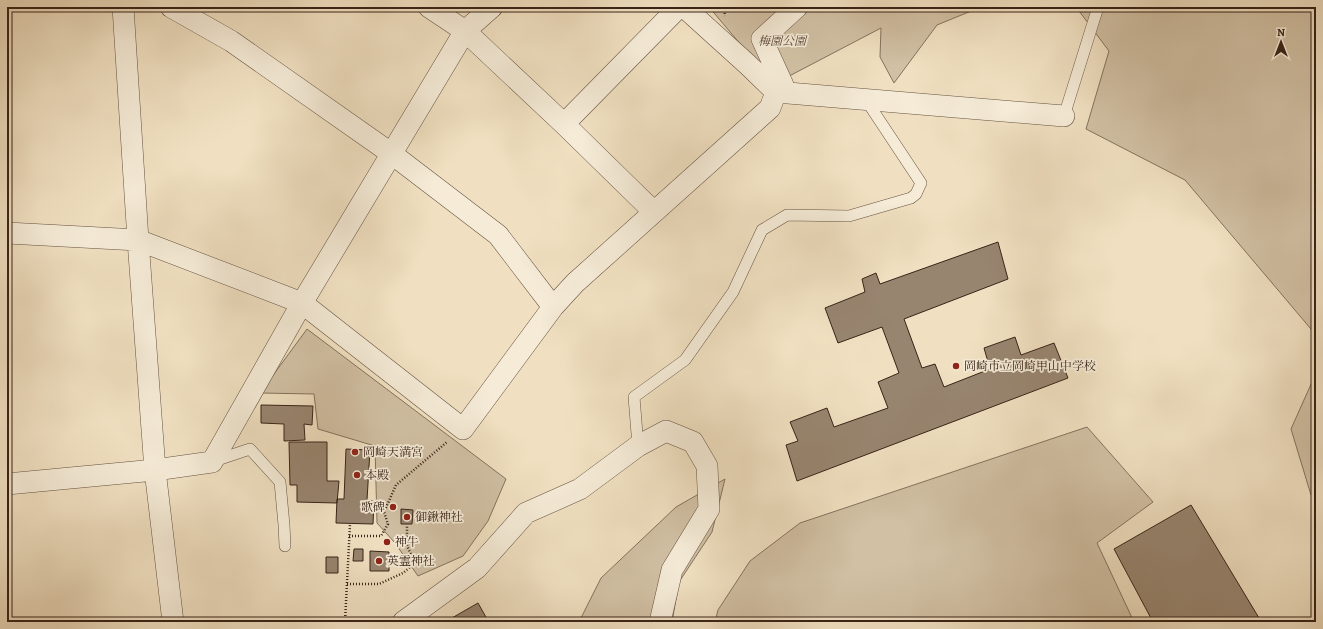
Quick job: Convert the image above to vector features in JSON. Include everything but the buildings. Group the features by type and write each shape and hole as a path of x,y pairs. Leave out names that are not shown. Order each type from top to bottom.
{"street":[{"path":"123,7 155,470 173,622"},
{"path":"171,7 231,41 392,154 498,235 553,307"},
{"path":"429,7 465,31 564,124 654,212"},
{"path":"7,484 155,470 212,462 302,303 465,31 492,7"},
{"path":"564,124 679,7"},
{"path":"684,7 776,92 1064,116"},
{"path":"7,233 138,240 302,303 463,429 553,307 575,283 770,108 776,92 783,85 762,39 797,7"},
{"path":"403,622 477,568 526,513 580,489 638,446 666,431 693,442 707,466 709,509 672,570 660,622"}],"lane":[{"path":"1064,116 1098,7"},
{"path":"638,446 634,397 685,360 733,292 762,230 787,215 849,216 911,198 916,194 921,183 866,100"},
{"path":"212,462 250,449 280,482 285,546"}],"path":[{"path":"349,536 381,536 388,524 384,512 396,485 463,429"},
{"path":"346,622 350,524"},
{"path":"347,584 379,584 403,573 415,563 407,546 407,524"}],"green space":[{"name":"梅園公園","path":"709,7 981,7 937,25 894,83 880,57 881,28 774,84"},
{"path":"1076,7 1316,7 1316,335 1185,180 1086,129 1109,51"},
{"path":"307,329 506,479 488,521 463,556 418,576 395,543 377,523 375,446 318,429 314,394 260,393"},
{"path":"1316,373 1316,495 1311,495 1291,429"},
{"path":"1087,427 1153,502 1097,543 1134,622 715,622 718,610 750,561 800,523"},
{"path":"725,479 712,532 679,582 672,622 579,622 601,578 676,507"}],"place":[{"name":"岡崎市立岡崎甲山中学校","path":"956,366"},
{"name":"岡崎天満宮","path":"355,452"},
{"name":"本殿","path":"357,475"},
{"name":"歌碑","path":"393,507"},
{"name":"御鍬神社","path":"407,517"},
{"name":"神牛","path":"387,542"},
{"name":"英霊神社","path":"379,561"}]}
